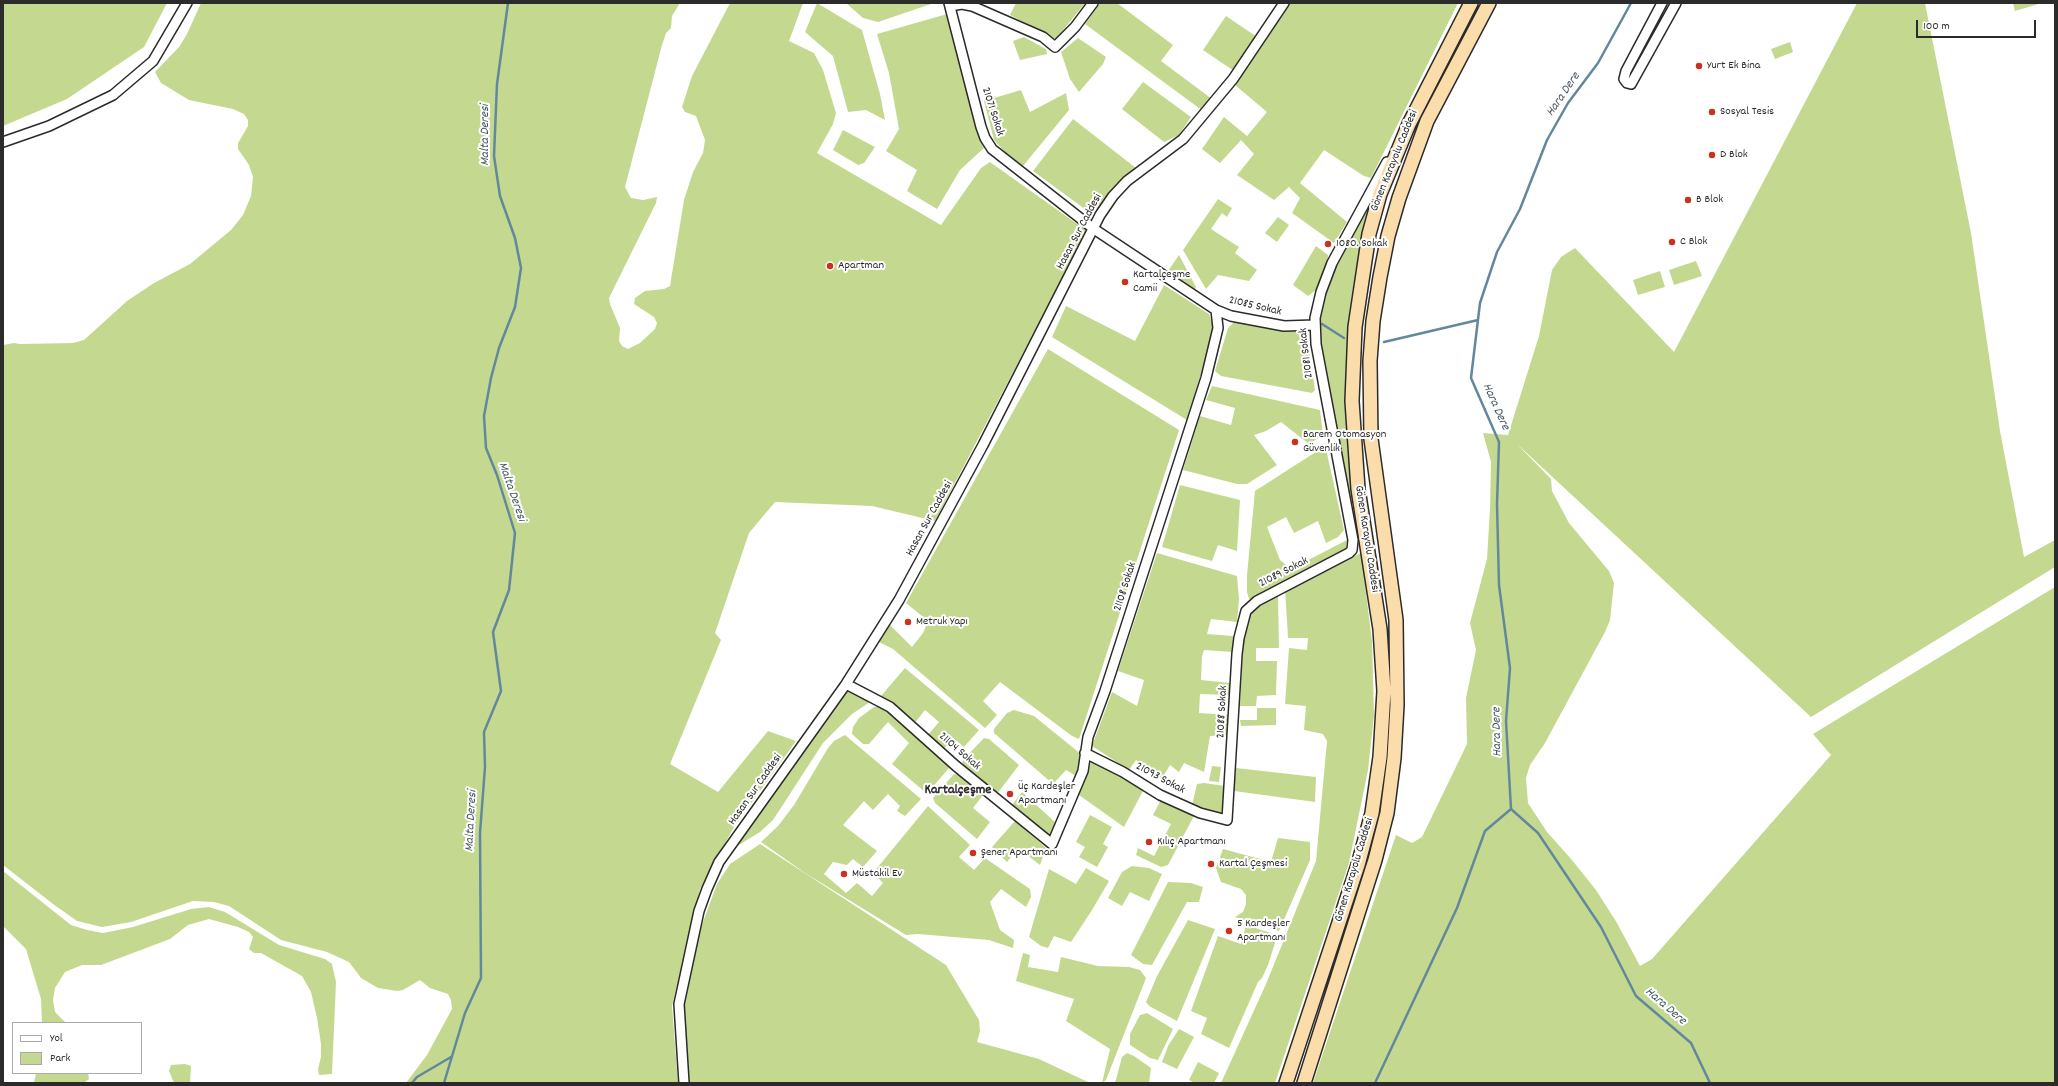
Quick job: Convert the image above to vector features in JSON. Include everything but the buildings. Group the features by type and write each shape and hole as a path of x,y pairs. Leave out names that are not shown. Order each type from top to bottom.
{"highway":[{"name":"Gönen Karayolu Caddesi","path":"1286,1083 1358,865 1372,813 1380,758 1384,691 1380,629 1358,489 1352,401 1352,363 1355,327 1368,234 1380,194 1409,124 1471,3"},
{"name":"Gönen Karayolu Caddesi","path":"1304,1083 1375,860 1387,813 1394,758 1397,706 1396,620 1371,439 1370,361 1373,320 1380,277 1388,236 1399,198 1427,121 1489,3"}],"street":[{"path":"3,142 49,126 113,95 153,61 188,3"},
{"path":"950,5 962,4 972,6 1043,37 1055,47 1075,27 1093,3"},
{"name":"Hasan Sur Caddesi","path":"684,1083 679,1004 699,911 706,889 719,862 846,684 899,600 983,445 1109,202 1127,181 1182,139 1224,90 1284,3"},
{"path":"1662,3 1626,71 1624,79 1627,83 1631,84 1676,3"},
{"name":"21071 Sokak","path":"950,5 981,127 988,143 1003,158 1094,229"},
{"name":"21081 Sokak","path":"1330,563 1352,550 1353,540 1326,403 1316,344 1315,325 1321,292 1332,263 1409,124"},
{"name":"21085 Sokak","path":"1094,229 1216,310 1231,316 1284,326 1315,325"},
{"name":"21108 Sokak","path":"1052,844 1083,771 1088,737 1107,684 1202,392 1217,335 1218,316 1216,310"},
{"name":"21108 Sokak","path":"1217,335 1231,316"},
{"name":"21089 Sokak","path":"1249,607 1257,601 1330,563"},
{"name":"21088 Sokak","path":"1227,820 1239,638 1244,615 1249,607"},
{"name":"21104 Sokak","path":"846,684 890,707 956,766 1052,844"},
{"name":"21093 Sokak","path":"1085,753 1117,769 1160,795 1200,813 1227,820"}],"green space":[{"path":"3,3 167,3 144,47 67,99 3,126"},
{"path":"201,3 680,3 672,16 671,28 666,33 662,45 625,187 631,198 643,200 657,197 656,203 609,298 620,328 619,341 622,346 628,349 640,343 655,329 657,323 654,317 634,304 635,298 645,291 664,289 670,286 684,200 693,172 703,153 705,140 696,116 685,112 682,107 692,76 730,3 803,3 789,41 814,53 823,70 836,113 833,124 817,153 941,225 981,168 990,162 1087,231 935,521 872,506 775,502 749,533 715,633 721,640 670,764 718,792 768,731 796,741 734,827 700,889 672,1006 678,1083 406,1083 427,1055 452,1009 451,1000 448,994 430,988 420,980 403,990 397,991 378,988 361,978 349,962 327,952 281,940 229,906 214,902 193,901 131,922 102,927 77,921 3,865 3,345 14,343 73,343 84,340 127,301 154,283 190,264 231,230 243,215 251,196 253,177 249,165 238,149 238,143 248,126 248,120 244,114 233,109 189,100 161,83 155,72 179,47 187,34"},
{"path":"817,3 862,30 880,94 885,120 866,110 848,112 833,56 805,32"},
{"path":"846,3 934,3 878,22 863,18"},
{"path":"1016,3 1085,3 1056,39 1010,15"},
{"path":"1100,3 1117,3 1173,45 1161,61 1212,99 1203,111 1085,24"},
{"path":"1289,3 1458,3 1371,178 1364,176 1324,150 1300,183 1347,222 1334,243 1292,213 1300,198 1289,187 1274,200 1237,175 1254,154 1241,140 1220,163 1202,149 1224,117 1247,136 1267,112 1235,85"},
{"path":"1857,3 1925,3 1971,233 2000,431 2024,557 2055,540 2055,567 1811,717 1517,444 1551,479 1552,491 1569,523 1609,571 1614,583 1610,620 1605,632 1545,743 1530,765 1526,778 1528,803 1547,832 1596,890 1617,923 1640,966 1652,959 1831,755 1813,734 2055,587 2055,1083 1313,1083 1396,835 1412,843 1422,837 1467,744 1466,698 1476,650 1470,623 1487,559 1490,509 1491,462 1483,433 1508,435 1539,336 1552,270 1561,257 1575,248 1674,352"},
{"path":"2013,3 2042,3 2015,11"},
{"path":"947,14 979,138 984,148 960,170 937,209 907,191 917,170 886,151 899,129 889,73 877,34"},
{"path":"1226,16 1257,37 1234,71 1203,50"},
{"path":"1024,37 1046,49 1047,54 1020,60 1013,41"},
{"path":"1078,38 1106,57 1103,64 1079,92 1070,79 1061,52"},
{"path":"1790,42 1793,52 1775,59 1771,49"},
{"path":"1143,82 1191,117 1179,135 1164,142 1122,109"},
{"path":"1021,90 1030,112 1066,93 1069,110 1023,166 1005,152 994,140 984,101"},
{"path":"1073,119 1136,168 1104,199 1093,215 1033,171"},
{"path":"843,130 875,147 864,163 858,165 833,150"},
{"path":"1376,192 1356,268 1348,321 1345,399 1353,502 1349,503 1319,328 1324,295 1342,251"},
{"path":"1218,199 1232,208 1227,217 1222,213 1211,229 1239,247 1235,253 1257,270 1249,281 1218,275 1206,289 1183,250"},
{"path":"1278,217 1289,225 1277,242 1265,233"},
{"path":"1316,246 1328,255 1328,258 1316,290 1308,296 1293,285"},
{"path":"1179,255 1196,287 1195,291 1168,271"},
{"path":"1696,261 1702,276 1674,285 1669,270"},
{"path":"1660,271 1665,287 1638,295 1633,280"},
{"path":"1164,285 1209,314 1213,326 1211,340 1187,420 1052,337 1066,306 1135,341"},
{"path":"1235,321 1301,330 1307,335 1315,390 1312,393 1221,376 1215,371 1228,328"},
{"path":"1048,349 1179,430 1079,739 1072,736 1000,682 983,701 997,715 985,728 893,649 877,641 889,624 912,647 923,633 928,621 906,603"},
{"path":"1212,386 1320,410 1323,435 1309,444 1281,422 1266,431 1254,435 1277,465 1247,484 1237,484 1183,470 1200,416 1231,425 1235,408 1206,400"},
{"path":"1322,448 1326,449 1344,530 1338,537 1326,543 1318,521 1294,533 1286,517 1267,527 1280,560 1291,569 1347,540 1346,548 1343,552 1300,572 1253,599 1249,599 1247,592 1247,575 1255,491"},
{"path":"1180,485 1240,500 1237,551 1218,545 1212,561 1162,547"},
{"path":"1157,553 1237,576 1239,599 1237,622 1211,619 1207,634 1233,636 1233,652 1204,650 1202,656 1201,680 1230,683 1230,695 1200,694 1199,713 1229,715 1229,735 1210,736 1204,772 1184,763 1179,772 1170,765 1161,780 1136,760 1129,770 1092,746 1112,692 1137,706 1144,680 1118,671"},
{"path":"1361,553 1372,641 1374,715 1368,770 1349,863 1275,1083 1221,1083 1266,984 1316,861 1327,741 1323,734 1304,730 1306,706 1285,704 1289,648 1307,650 1308,638 1288,638 1285,589"},
{"path":"1274,594 1278,596 1279,648 1256,648 1256,661 1277,661 1276,695 1257,696 1256,706 1240,706 1244,628 1247,616 1254,607"},
{"path":"905,668 979,730 964,747 953,738 943,750 927,736 939,722 925,710 914,724 881,696"},
{"path":"849,688 870,702 852,714 823,743 773,820 760,832 734,848"},
{"path":"880,706 890,712 950,767 929,791 925,792 892,764 909,743 888,722 869,744 863,744 852,734 853,727 859,718 874,707"},
{"path":"1257,708 1276,708 1276,725 1241,726 1240,720 1257,720"},
{"path":"1014,710 1034,716 1082,755 1076,776 1066,770 1053,784 994,733 994,729 1007,713"},
{"path":"845,735 921,799 905,816 897,811 900,806 888,794 873,810 864,801 843,825 877,851 863,867 853,859 847,865 833,862 824,874 846,893 857,883 872,896 883,883 873,873 928,806 970,845 959,857 974,870 985,858 1030,889 1031,897 1026,907 1001,889 990,902 1000,930 1014,940 1013,948 989,940 918,934 906,935 805,873 761,842 778,826 794,805 828,748 834,741"},
{"path":"984,738 989,739 1019,765 997,794 962,765 963,760"},
{"path":"1091,762 1114,772 1144,789 1124,827 1079,795"},
{"path":"1212,766 1221,767 1219,782 1209,781"},
{"path":"1236,768 1316,777 1315,802 1234,791"},
{"path":"954,774 960,775 983,795 973,808 990,822 977,839 935,803 933,798"},
{"path":"1204,783 1225,786 1223,811 1219,815 1192,805 1197,784"},
{"path":"1022,792 1056,823 1049,839 1012,805"},
{"path":"1162,798 1195,814 1168,865 1161,867 1136,855 1138,848 1154,856 1171,824 1153,815"},
{"path":"1090,815 1112,827 1103,844 1108,847 1097,867 1079,857 1085,847 1076,842"},
{"path":"1015,821 1046,848 1040,865 1018,848 1007,862 992,847"},
{"path":"1278,838 1310,842 1310,860 1279,931 1235,917 1243,912 1246,904 1246,895 1241,889 1221,882 1216,868 1223,849 1271,862"},
{"path":"760,844 946,965 979,1020 980,1031 977,1042 1039,1059 1090,1083 689,1083 683,1011 691,963 703,922 717,884 730,864"},
{"path":"1132,866 1149,868 1162,874 1149,901 1130,892 1122,906 1108,898 1122,872"},
{"path":"1086,868 1109,881 1071,942 1054,936 1048,948 1041,946 1029,937 1049,869 1076,884"},
{"path":"3,871 71,925 103,933 133,927 191,909 209,907 225,912 279,945 325,959 332,964 336,982 332,1074 319,1075 318,1069 321,1057 321,1044 317,1018 311,992 302,976 261,953 254,953 249,949 253,937 249,932 238,927 209,919 188,925 170,939 101,965 82,965 65,972 55,988 53,1000 55,1012 65,1022 42,1022 41,999 26,949 3,926"},
{"path":"1168,882 1191,883 1203,887 1199,902 1187,902 1152,965 1143,964 1131,955"},
{"path":"1188,920 1215,929 1177,1021 1149,1006 1146,1002 1157,976"},
{"path":"1246,925 1276,936 1268,965 1262,978 1258,982 1229,1048 1201,1034 1207,1018 1191,1011 1218,936 1241,944"},
{"path":"1023,953 1030,955 1028,967 1058,972 1061,957 1098,966 1129,967 1140,970 1146,978 1106,1080 1102,1083 1110,1049 1066,1021 1074,999 1016,981"},
{"path":"1147,1013 1173,1029 1158,1060 1150,1058 1130,1045 1130,1034 1140,1015"},
{"path":"1179,1029 1194,1037 1177,1069 1162,1062 1168,1046"},
{"path":"1127,1053 1151,1068 1149,1083 1115,1083 1122,1057"},
{"path":"1198,1062 1219,1073 1214,1083 1195,1083 1189,1080"},
{"path":"185,1064 191,1066 190,1083 174,1083 169,1071 171,1065"},
{"path":"36,1074 88,1074 89,1079 84,1083 34,1083"}],"waterway":[{"name":"Malta Deresi","path":"444,1083 465,1013 481,978 480,833 485,767 484,732 501,691 493,632 509,590 515,533 497,475 486,448 484,416 491,378 499,348 515,307 521,268 515,238 500,196 494,156 497,84 508,3"},
{"name":"Hara Dere","path":"1631,3 1598,63 1568,103 1547,140 1520,209 1497,252 1480,303 1471,378 1499,442 1497,504 1499,585 1510,668 1506,721 1511,809 1538,833 1601,927 1636,996 1691,1043 1710,1083"},
{"path":"1384,342 1478,320"},
{"path":"1322,324 1344,338"},
{"name":"Hara Dere","path":"1375,1083 1457,908 1485,831 1511,809"},
{"name":"Malta Deresi","path":"412,1083 417,1077 451,1057"}],"place":[{"name":"Yurt Ek Bina","path":"1699,66"},
{"name":"Sosyal Tesis","path":"1712,112"},
{"name":"D Blok","path":"1712,155"},
{"name":"B Blok","path":"1688,200"},
{"name":"C Blok","path":"1672,242"},
{"name":"1080. Sokak","path":"1328,244"},
{"name":"Apartman","path":"830,266"},
{"name":"Kartalçeşme Camii","path":"1125,282"},
{"name":"Barem Otomasyon Güvenlik","path":"1295,442"},
{"name":"Metruk Yapı","path":"908,622"},
{"name":"Üç Kardeşler Apartmanı","path":"1010,794"},
{"name":"Kılıç Apartmanı","path":"1149,842"},
{"name":"Şener Apartmanı","path":"973,853"},
{"name":"Kartal Çeşmesi","path":"1211,864"},
{"name":"Müstakil Ev","path":"844,874"},
{"name":"5 Kardeşler Apartmanı","path":"1229,931"}],"district":[{"name":"Kartalçeşme","path":"958,791"}]}
